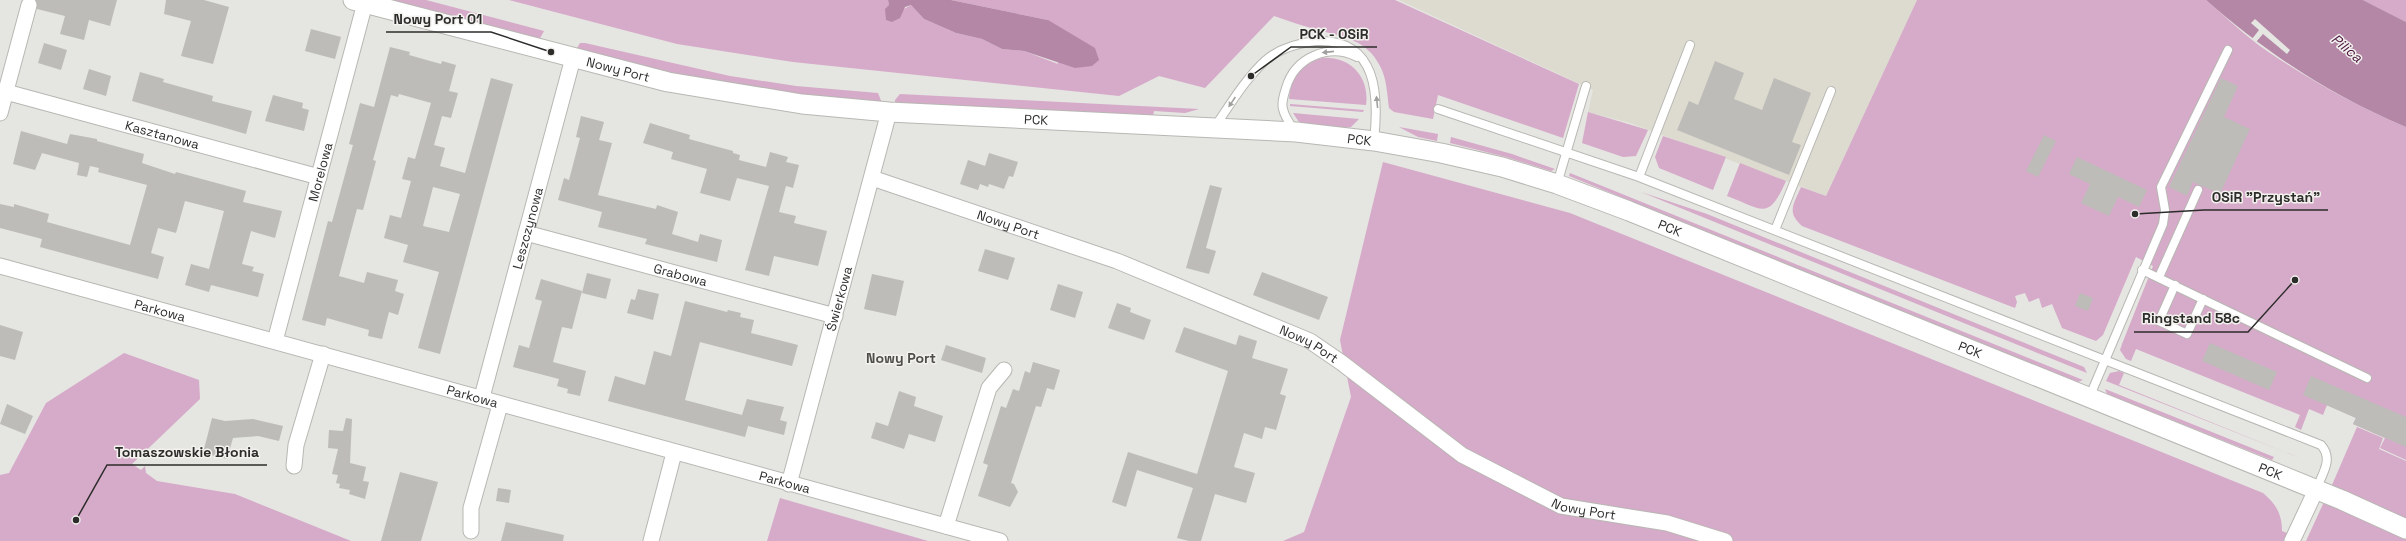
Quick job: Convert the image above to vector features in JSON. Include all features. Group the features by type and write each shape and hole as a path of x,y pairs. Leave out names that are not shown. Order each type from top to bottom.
{"street":[{"path":"0,113 30,2"},
{"name":"Nowy Port","path":"359,2 668,82 802,104 889,112"},
{"name":"Morelowa","path":"275,341 319,177 359,2"},
{"name":"Leszczynowa","path":"482,397 572,58"},
{"name":"Kasztanowa","path":"6,92 319,177"},
{"name":"PCK","path":"889,112 1296,132 1374,141 1442,153 1502,167 1558,184 1686,234 2316,490 2406,529"},
{"name":"Świerkowa","path":"789,484 889,112"},
{"name":"Nowy Port","path":"872,178 1117,261 1310,341 1342,363 1462,455 1561,506 1667,523 1725,541"},
{"name":"Grabowa","path":"526,233 835,316"},
{"name":"Parkowa","path":"0,266 482,397 500,405 674,453 1000,541"},
{"path":"294,466 296,445 323,354"},
{"path":"946,526 989,388 1004,370"},
{"path":"471,531 471,508 500,405"},
{"path":"651,541 674,453"},
{"path":"2292,541 2316,490"}],"lane":[{"path":"1214,129 1251,76 1267,60 1286,48 1307,42 1327,41 1350,47 1365,61 1375,82 1377,110 1374,141"},
{"path":"1639,177 1690,45"},
{"path":"2089,398 2142,270 2163,224 2165,210 2161,187 2228,50"},
{"path":"1296,132 1286,118 1282,101 1287,85 1297,68 1309,57 1326,51 1345,51 1365,61"},
{"path":"1558,184 1586,86"},
{"path":"1775,230 1831,91"},
{"path":"1438,109 1639,177 2321,445 2326,451 2328,462 2316,490"},
{"path":"2159,277 2198,190"},
{"path":"2142,270 2367,378"},
{"path":"2175,285 2159,322 2187,334 2203,299"}],"shaded area":[{"path":"391,0 426,0 544,31 539,40"},
{"path":"509,0 888,0 889,5 902,10 911,5 924,19 956,33 982,39 1002,49 1024,51 1058,64 1048,20 951,0 1395,0 1579,84 1563,138 1438,95 1433,119 1394,112 1389,108 1384,76 1380,66 1375,57 1362,45 1346,38 1274,16 1205,88 1159,76 1119,96 793,62 677,44"},
{"path":"1399,0 1917,0 1826,196 1630,123 1588,112 1593,90"},
{"path":"1917,0 2206,0 2251,39 2283,62 2352,102 2406,127 2406,460 2380,448 2385,438 2353,424 2356,418 2327,405 2323,415 2309,409 2301,430 2295,427 2300,415 2136,349 2131,361 2126,359 2120,350 2153,266 2136,257 2103,335 2096,341 2062,328 2052,304 2042,308 2039,298 2029,302 2025,293 2015,296 2017,302 2015,308 1802,226 1797,221 1793,212 1794,203 1801,187 1826,196"},
{"path":"2363,0 2406,0 2406,22"},
{"path":"580,43 730,76 796,86 878,93 882,103 795,95 664,73 576,50"},
{"path":"1322,58 1332,58 1341,61 1356,70 1365,86 1366,105 1289,99 1292,84 1298,73 1308,64"},
{"path":"900,94 1199,109 1185,113 1154,111 1153,117 895,104 895,100"},
{"path":"1290,104 1364,110 1363,112 1290,106"},
{"path":"1588,112 1648,130 1636,156 1623,157 1582,143"},
{"path":"1293,113 1359,119 1351,127 1344,128 1304,124 1299,122"},
{"path":"1399,127 1438,134 1437,141 1418,137"},
{"path":"1663,136 1726,157 1713,190 1659,168 1655,157"},
{"path":"1451,137 1512,154 1555,169 1551,171 1506,157 1450,143"},
{"path":"1383,162 1570,213 2263,493 2275,505 2279,514 2282,531 2287,533 2284,541 1283,541 1304,532 1351,397 1340,340"},
{"path":"1740,163 1786,181 1780,194 1769,207 1764,209 1757,208 1727,196"},
{"path":"1570,173 2083,380 2078,382 1569,176"},
{"path":"1641,192 1707,214 2084,367 2087,373"},
{"path":"124,353 199,380 200,399 132,464 141,470 145,466 146,473 157,481 235,494 351,541 0,541 0,475 9,473 46,403"},
{"path":"2119,371 2124,373 2119,385 2300,458 2106,381 2110,373"},
{"path":"2105,389 2274,457 2272,460 2107,394"},
{"path":"2357,427 2383,438 2379,449 2406,461 2406,520 2335,489 2332,485"},
{"path":"780,498 928,541 767,541"},
{"path":"2323,504 2328,504 2406,538 2406,541 2306,541"}],"water":[{"path":"888,0 951,0 1048,20 1095,48 1099,60 1092,66 1075,68 1024,51 1002,49 982,39 956,33 924,19 911,5 905,7 900,18 892,22 886,20 885,9 889,5"},
{"name":"Pilica","path":"2206,0 2363,0 2406,22 2406,127 2351,101 2301,72 2229,20"}],"pier":[{"path":"2255,19 2290,50 2287,54 2263,34 2256,42 2252,39 2259,30 2251,23"}],"building":[{"path":"36,0 117,0 110,26 89,20 84,40 60,34 65,16 37,9"},
{"path":"166,0 204,0 229,7 213,64 181,56 191,21 164,14"},
{"path":"311,29 341,37 335,59 305,51"},
{"path":"44,43 67,50 61,70 38,63"},
{"path":"390,47 410,52 409,55 441,64 442,61 456,65 449,91 458,93 451,118 442,116 434,145 445,148 440,166 465,173 491,78 513,84 440,354 418,348 439,272 403,262 408,245 384,238 390,215 401,218 411,181 402,179 408,157 415,159 431,103 399,94 398,97 391,95 373,160 376,161 363,210 357,209 339,276 364,283 367,272 398,280 395,291 404,294 398,315 389,312 382,339 368,336 369,330 327,318 325,326 302,320 328,221 332,222 353,145 349,144 360,103 374,107","holes":["433,187 460,194 449,232 423,226"]},
{"path":"1715,61 1744,73 1734,99 1762,110 1774,78 1811,93 1792,142 1801,145 1789,175 1677,130 1689,101 1698,105"},
{"path":"89,69 111,76 106,96 83,89"},
{"path":"140,72 164,79 163,82 213,96 212,101 252,111 246,134 132,101"},
{"path":"2221,78 2238,86 2224,117 2250,129 2220,194 2193,182 2187,196 2169,187"},
{"path":"273,95 303,103 302,108 309,110 304,131 265,121"},
{"path":"581,116 604,122 599,140 612,143 598,195 656,209 657,205 678,212 672,234 698,242 700,234 722,240 717,262 645,244 647,239 598,227 602,212 558,200 564,178 569,180 580,138 576,137"},
{"path":"650,123 690,135 689,139 733,151 733,153 740,155 739,160 766,167 770,152 788,157 786,162 799,165 793,188 786,186 779,212 796,216 794,223 827,231 818,266 774,256 769,276 745,270 769,186 737,178 730,201 700,193 707,169 671,159 673,152 643,143"},
{"path":"21,131 67,144 70,134 97,139 97,141 144,154 142,163 175,174 176,172 246,191 243,202 282,211 275,238 251,231 242,264 254,267 252,271 264,274 258,297 211,285 209,292 185,285 191,264 209,269 224,211 185,201 176,233 158,228 151,253 164,257 158,279 40,247 42,239 0,228 0,204 14,207 14,204 49,214 47,222 130,245 147,185 98,172 99,168 90,166 87,177 77,175 79,163 42,153 35,170 13,164"},
{"path":"2044,135 2056,141 2038,177 2026,171"},
{"path":"989,153 1018,162 1013,177 1009,176 1004,189 989,184 988,187 980,184 978,190 960,184 968,160 985,166"},
{"path":"2077,157 2147,190 2139,207 2118,197 2109,216 2081,203 2090,184 2069,174"},
{"path":"1210,185 1222,188 1206,248 1216,251 1209,274 1186,268"},
{"path":"985,249 1015,258 1008,280 978,271"},
{"path":"1262,272 1328,297 1319,320 1253,295"},
{"path":"587,273 611,279 606,299 582,293"},
{"path":"872,274 904,281 896,316 864,309"},
{"path":"541,279 582,291 572,329 562,327 553,362 586,371 580,396 567,393 568,389 557,386 559,379 513,367 519,345 529,348 542,301 535,299"},
{"path":"1058,284 1083,292 1075,318 1050,310"},
{"path":"638,289 659,294 653,320 627,313 631,299 635,300"},
{"path":"2080,293 2093,298 2088,311 2075,306"},
{"path":"685,301 727,312 728,310 741,313 740,317 754,320 751,333 798,345 792,366 700,342 685,400 742,415 747,399 784,407 780,420 787,422 784,435 748,426 745,437 608,401 615,376 645,385 654,351 671,356"},
{"path":"1117,303 1131,308 1130,312 1151,320 1144,340 1108,328"},
{"path":"0,325 23,332 15,360 0,356"},
{"path":"1184,327 1236,345 1239,335 1257,341 1252,358 1288,369 1280,394 1286,396 1276,430 1265,427 1262,439 1244,433 1234,467 1255,473 1246,503 1215,494 1201,541 1189,541 1177,538 1193,488 1137,470 1126,507 1112,502 1128,452 1197,474 1228,371 1175,352"},
{"path":"2210,343 2277,372 2269,390 2202,361"},
{"path":"946,345 986,358 982,373 941,360"},
{"path":"1033,362 1060,370 1054,390 1047,388 1041,407 1036,406 1011,483 1014,484 1018,492 1010,507 978,496 988,465 983,463 1001,406 1006,408 1013,389 1019,391 1025,371 1030,373"},
{"path":"2311,376 2406,417 2406,447 2353,424 2356,418 2303,395"},
{"path":"899,391 916,397 914,406 943,416 935,442 909,434 904,449 871,438 876,422 888,426"},
{"path":"7,404 33,416 25,434 0,424"},
{"path":"212,418 225,421 253,419 283,426 279,441 258,436 233,438 227,459 203,453"},
{"path":"346,418 352,419 350,463 366,467 363,481 369,482 365,499 349,494 350,490 339,488 340,484 336,483 338,475 332,474 338,449 328,448 329,430 343,431"},
{"path":"400,472 438,482 421,541 381,541"},
{"path":"498,488 511,490 509,503 496,501"},
{"path":"506,522 564,535 563,541 501,541"}],"place":[{"name":"Nowy Port 01","path":"551,52"},
{"name":"PCK - OSiR","path":"1251,76"},
{"name":"OSiR \"Przystań\"","path":"2135,214"},
{"name":"Ringstand 58c","path":"2295,280"},
{"name":"Tomaszowskie Błonia","path":"76,520"}],"district":[{"name":"Nowy Port","path":"901,358"}]}
